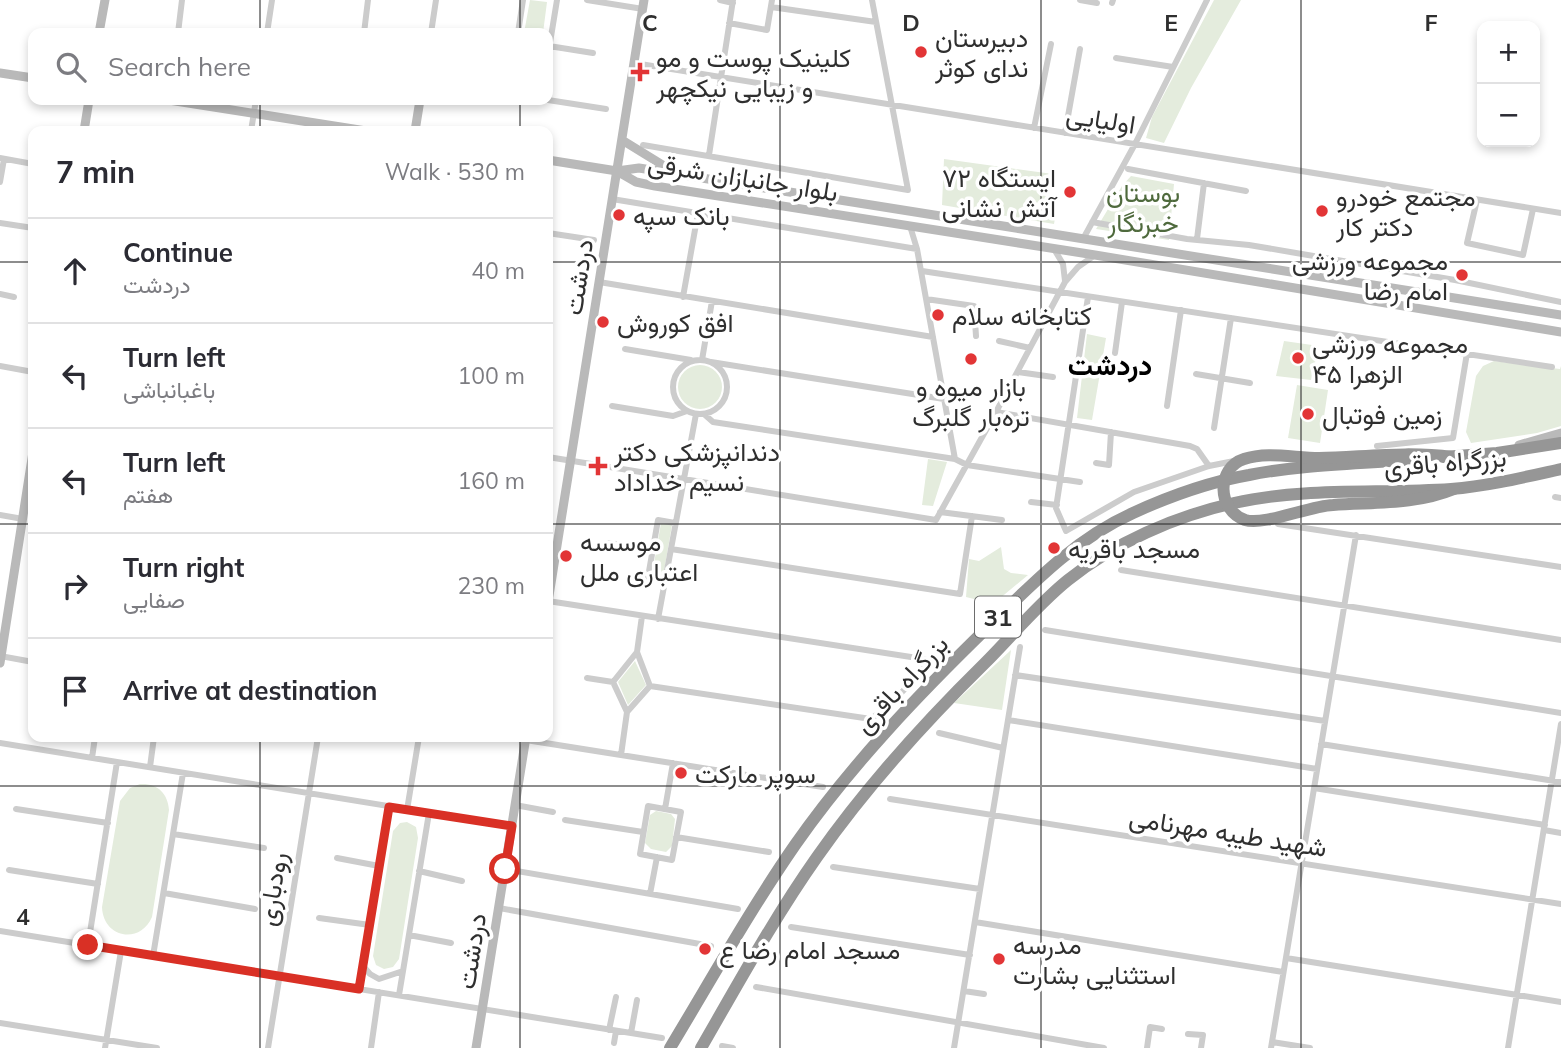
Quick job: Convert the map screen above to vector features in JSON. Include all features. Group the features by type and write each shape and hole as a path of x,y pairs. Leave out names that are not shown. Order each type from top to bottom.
{"highway":[{"name":"بزرگراه باقری","path":"666,1043 751,911 836,790 891,726 960,654 1075,546 1133,513 1214,483 1272,471 1497,453 1561,443"},
{"path":"1452,457 1403,453 1321,458 1254,457 1234,464 1226,477 1223,491 1226,503 1234,513 1245,520 1260,521 1330,505 1421,500 1454,489"},
{"name":"بزرگراه باقری","path":"701,1048 772,926 816,858 855,805 909,741 976,671 1065,582 1086,566 1162,526 1235,502 1323,494 1454,489 1494,484 1561,469"}],"main road":[{"path":"101,28 105,0"},
{"name":"دردشت","path":"553,570 643,4"},
{"path":"0,73 28,77"},
{"path":"85,126 88,105"},
{"path":"202,105 335,126"},
{"path":"416,126 419,105"},
{"path":"622,140 678,175"},
{"path":"553,161 617,171"},
{"name":"بلوار جانبازان شرقی","path":"617,171 639,168 1561,315"},
{"name":"بلوار جانبازان شرقی","path":"617,171 636,182 646,184 1561,332"},
{"path":"1497,453 1561,433"},
{"path":"0,659 28,486"},
{"name":"دردشت","path":"476,1048 525,742"}],"street":[{"path":"179,28 182,0"},
{"path":"268,28 272,0"},
{"path":"365,28 368,0"},
{"path":"432,28 436,0"},
{"path":"518,28 523,0"},
{"path":"552,28 557,0"},
{"path":"587,0 643,4"},
{"path":"709,155 733,1 720,0"},
{"path":"643,145 908,190 872,0"},
{"path":"1080,0 1097,3"},
{"path":"1083,239 1135,144 1207,0"},
{"path":"729,23 767,30 772,4 876,22"},
{"path":"1034,128 1051,44"},
{"path":"553,47 593,53"},
{"path":"1065,132 1080,49"},
{"path":"1116,58 1174,67"},
{"name":"اولیایی","path":"634,63 1561,213"},
{"path":"553,101 606,109"},
{"path":"252,126 255,105"},
{"path":"0,183 2,158 28,163"},
{"path":"1128,169 1246,191"},
{"path":"1196,239 1204,183"},
{"path":"612,198 917,249"},
{"path":"1477,200 1467,243 1523,255 1533,209"},
{"path":"683,297 698,213"},
{"path":"1092,222 1455,280 1561,302"},
{"path":"0,223 28,227"},
{"path":"909,226 922,271 955,459"},
{"path":"553,234 594,240"},
{"path":"1053,248 1063,264 1065,282"},
{"path":"553,458 936,520 1065,282 1078,267 1095,255"},
{"path":"922,271 1552,367"},
{"path":"599,282 933,337"},
{"path":"0,294 14,297"},
{"path":"1088,297 1059,479 1057,505 1066,531 1134,492 1209,466 1262,456"},
{"path":"926,299 974,306 976,336"},
{"path":"702,360 712,300"},
{"path":"1115,353 1122,302"},
{"path":"1167,406 1181,310"},
{"path":"1213,428 1231,318"},
{"path":"999,341 1030,348"},
{"path":"625,349 944,399"},
{"path":"1377,446 1453,438 1467,353"},
{"path":"693,360 677,370 673,379 674,397 687,411 696,414 704,414 719,405 727,390 723,373 711,362"},
{"path":"0,366 28,371"},
{"path":"1017,372 1053,377"},
{"path":"1196,374 1250,383"},
{"path":"612,406 674,416 687,411"},
{"path":"996,412 1190,446 1197,449 1209,466"},
{"path":"658,619 696,414"},
{"path":"704,414 713,422 955,459 967,465 1080,482"},
{"path":"1096,463 1109,466 1111,432"},
{"path":"1031,502 1057,505"},
{"path":"940,512 1002,520"},
{"path":"0,515 23,519"},
{"path":"671,549 960,594 972,516"},
{"path":"665,580 648,577 658,520 676,523"},
{"path":"1278,524 1561,567"},
{"path":"1310,1048 1271,1045 1356,535"},
{"path":"608,543 653,549"},
{"path":"1121,570 1561,640"},
{"path":"553,603 924,659 908,687 871,719 650,686"},
{"path":"642,616 637,652 650,686"},
{"path":"1045,629 1561,713"},
{"path":"954,1048 1020,647"},
{"path":"613,681 637,652"},
{"path":"0,659 28,662"},
{"path":"1015,675 1325,721"},
{"path":"587,678 613,681"},
{"path":"613,681 627,712 621,755"},
{"path":"627,712 650,686"},
{"path":"1008,720 1317,769"},
{"path":"1508,1048 1561,724"},
{"path":"939,733 1003,748"},
{"path":"92,758 94,742"},
{"path":"149,767 153,742"},
{"name":"رودباری","path":"268,1048 317,742"},
{"path":"407,810 418,742"},
{"path":"548,742 823,787"},
{"path":"0,743 512,826"},
{"path":"1321,744 1561,782"},
{"path":"88,945 117,762"},
{"path":"665,809 673,763"},
{"path":"153,956 183,773"},
{"path":"1314,788 1561,833"},
{"name":"شهید طیبه مهرنامی","path":"890,799 1561,904"},
{"path":"515,805 553,812"},
{"path":"648,806 665,809 681,812 672,860 640,854 648,806"},
{"path":"359,989 389,807"},
{"path":"16,809 108,823"},
{"path":"399,995 429,813"},
{"path":"565,820 643,832"},
{"path":"173,834 264,848"},
{"path":"676,837 769,852"},
{"path":"650,894 657,857"},
{"path":"337,858 379,866"},
{"path":"833,867 980,889"},
{"path":"505,869 738,909"},
{"path":"9,870 98,884"},
{"path":"419,871 462,881"},
{"path":"163,893 255,909"},
{"path":"499,908 711,946"},
{"path":"319,918 370,925"},
{"path":"975,922 1283,972"},
{"path":"790,926 970,955"},
{"path":"0,931 631,1033 666,1043"},
{"path":"409,935 451,943"},
{"path":"105,1048 121,951"},
{"path":"1286,958 1561,1003"},
{"path":"363,966 379,979 402,971"},
{"path":"756,987 1104,1048"},
{"path":"964,991 984,994"},
{"path":"371,1048 379,992"},
{"path":"614,1043 616,997"},
{"path":"631,1033 637,1000"},
{"path":"0,1023 157,1048"},
{"path":"1147,1048 1150,1027 1162,1029"},
{"path":"1188,1034 1203,1035 1201,1048"},
{"path":"722,1046 733,1048"}],"green space":[{"path":"530,0 547,2 544,28 525,28"},
{"path":"1214,0 1241,0 1191,88 1164,143 1146,138 1152,117"},
{"path":"944,159 1053,174 1044,217 1055,218 1054,224 942,205"},
{"name":"بوستان خبرنگار","path":"1131,176 1174,184 1169,240 1096,229"},
{"path":"1087,334 1106,338 1092,420 1077,418"},
{"name":"مجموعه ورزشی الزهرا ۴۵","path":"1284,341 1319,346 1311,380 1276,376"},
{"path":"1494,361 1560,369 1561,366 1561,426 1537,433 1471,443 1466,432 1476,376 1483,366"},
{"path":"700,365 715,372 722,387 715,402 700,409 685,402 678,387 685,372"},
{"name":"زمین فوتبال","path":"1297,385 1328,390 1320,443 1288,438"},
{"path":"928,459 947,462 933,506 922,505"},
{"path":"661,523 672,525 663,577 652,575"},
{"path":"1001,547 1004,569 1011,573 1028,575 987,609 982,601 966,597 969,559 979,561"},
{"path":"1011,650 1002,710 954,703"},
{"path":"635,661 646,685 628,705 618,682"},
{"path":"140,784 152,785 160,790 169,810 152,917 139,932 123,934 109,926 102,907 120,801 130,788"},
{"path":"656,811 671,814 675,819 672,846 666,852 651,849 645,843 650,815"},
{"path":"407,822 416,827 418,838 399,959 393,967 384,969 376,965 373,956 393,831 400,823"}],"place":[{"name":"دبیرستان ندای کوثر","path":"921,52"},
{"name":"کلینیک پوست و مو و زیبایی نیکچهر","path":"640,72"},
{"name":"ایستگاه ۷۲ آتش نشانی","path":"1070,192"},
{"name":"مجتمع خودرو دکتر کار","path":"1322,211"},
{"name":"بانک سپه","path":"619,215"},
{"name":"مجموعه ورزشی امام رضا","path":"1462,275"},
{"name":"کتابخانه سلام","path":"938,315"},
{"name":"افق کوروش","path":"603,322"},
{"name":"مجموعه ورزشی الزهرا ۴۵","path":"1298,358"},
{"name":"بازار میوه و تره‌بار گلبرگ","path":"971,359"},
{"name":"زمین فوتبال","path":"1308,414"},
{"name":"دندانپزشکی دکتر نسیم خداداد","path":"598,466"},
{"name":"مسجد باقریه","path":"1054,548"},
{"name":"موسسه اعتباری ملل","path":"566,556"},
{"name":"سوپر مارکت","path":"681,773"},
{"name":"مسجد امام رضا ع","path":"705,949"},
{"name":"مدرسه استثنایی بشارت","path":"999,959"}],"district":[{"name":"دردشت","path":"1110,364"}],"route":[{"path":"88,945 359,989 389,807 512,826 505,869"}]}
